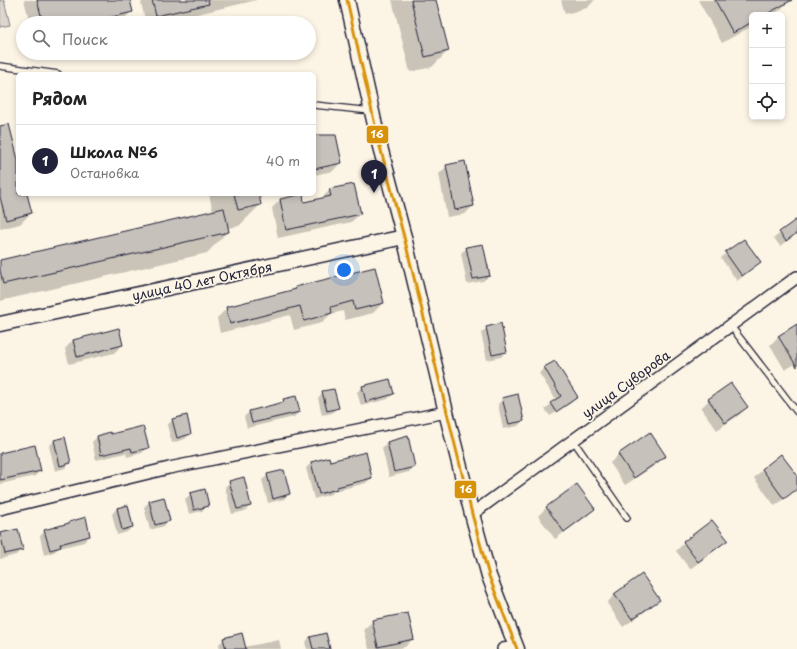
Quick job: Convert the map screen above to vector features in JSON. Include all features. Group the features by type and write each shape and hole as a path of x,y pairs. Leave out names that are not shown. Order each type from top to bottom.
{"street":[{"path":"347,0 371,111 404,238 446,412 489,576 512,648"},
{"name":"улица 40 лет Октября","path":"0,324 404,238"},
{"name":"улица Суворова","path":"472,514 730,324 797,277"},
{"path":"0,509 169,468 446,412"}],"lane":[{"path":"0,66 44,72"},
{"path":"316,105 371,111"},
{"path":"730,324 797,412"},
{"path":"573,440 627,518"}],"shaded area":[{"path":"0,0 4,0 10,25 0,27"}],"building":[{"path":"37,0 130,0 133,12 116,16 41,16"},
{"path":"152,0 208,0 209,4 156,16"},
{"path":"411,0 436,0 449,51 425,57"},
{"path":"715,0 792,0 770,12 749,12 749,24 733,33"},
{"path":"9,124 16,152 16,196 28,196 32,213 6,220 0,197 0,126"},
{"path":"316,135 336,135 342,163 316,169"},
{"path":"465,161 474,206 455,210 446,165"},
{"path":"354,184 361,214 286,230 280,199 294,196 303,196 304,202 331,196 329,189"},
{"path":"234,196 259,196 261,205 238,210"},
{"path":"224,208 229,232 3,284 0,270 0,260"},
{"path":"797,219 797,233 786,241 779,232"},
{"path":"744,239 761,262 742,276 725,252"},
{"path":"483,244 490,276 473,279 466,247"},
{"path":"375,267 384,303 355,310 353,301 331,307 332,313 304,321 300,306 230,324 226,307 296,289 295,287"},
{"path":"501,323 507,352 492,355 486,327"},
{"path":"797,324 797,367 778,336"},
{"path":"119,328 123,345 77,357 73,340"},
{"path":"555,361 578,397 556,412 550,403 561,396 544,367"},
{"path":"390,379 394,394 366,402 362,386"},
{"path":"731,383 748,407 725,423 708,399"},
{"path":"334,389 339,408 327,411 322,391"},
{"path":"518,394 524,421 509,424 502,398"},
{"path":"296,396 300,412 252,423 249,411 284,402 283,399"},
{"path":"187,415 191,434 177,438 172,419"},
{"path":"143,426 149,448 132,452 131,448 101,455 97,436"},
{"path":"650,432 666,456 634,478 618,454"},
{"path":"408,436 415,467 394,472 387,442"},
{"path":"65,437 71,463 60,466 54,440"},
{"path":"35,445 41,471 0,480 0,453"},
{"path":"366,452 372,478 337,487 337,489 319,494 311,462 329,457 330,461"},
{"path":"781,454 797,475 797,489 784,499 762,469"},
{"path":"284,470 290,494 273,499 267,474"},
{"path":"244,477 251,506 237,509 229,481"},
{"path":"577,484 595,509 564,532 546,507"},
{"path":"205,489 209,506 194,510 190,493"},
{"path":"164,497 170,521 155,525 149,501"},
{"path":"128,505 133,527 122,530 117,508"},
{"path":"86,517 90,536 60,544 61,547 50,550 44,530"},
{"path":"712,520 728,540 698,562 683,542"},
{"path":"18,529 23,550 5,554 0,533"},
{"path":"642,574 660,600 632,619 614,594"},
{"path":"408,613 414,639 378,647 372,620"},
{"path":"242,633 246,649 226,649 223,638"},
{"path":"326,633 330,649 313,649 310,637"}],"transit line":[{"name":"16","path":"347,0 379,143 404,237 472,514 489,576 517,649"}],"place":[{"name":"Школа №6","path":"374,193"}]}
